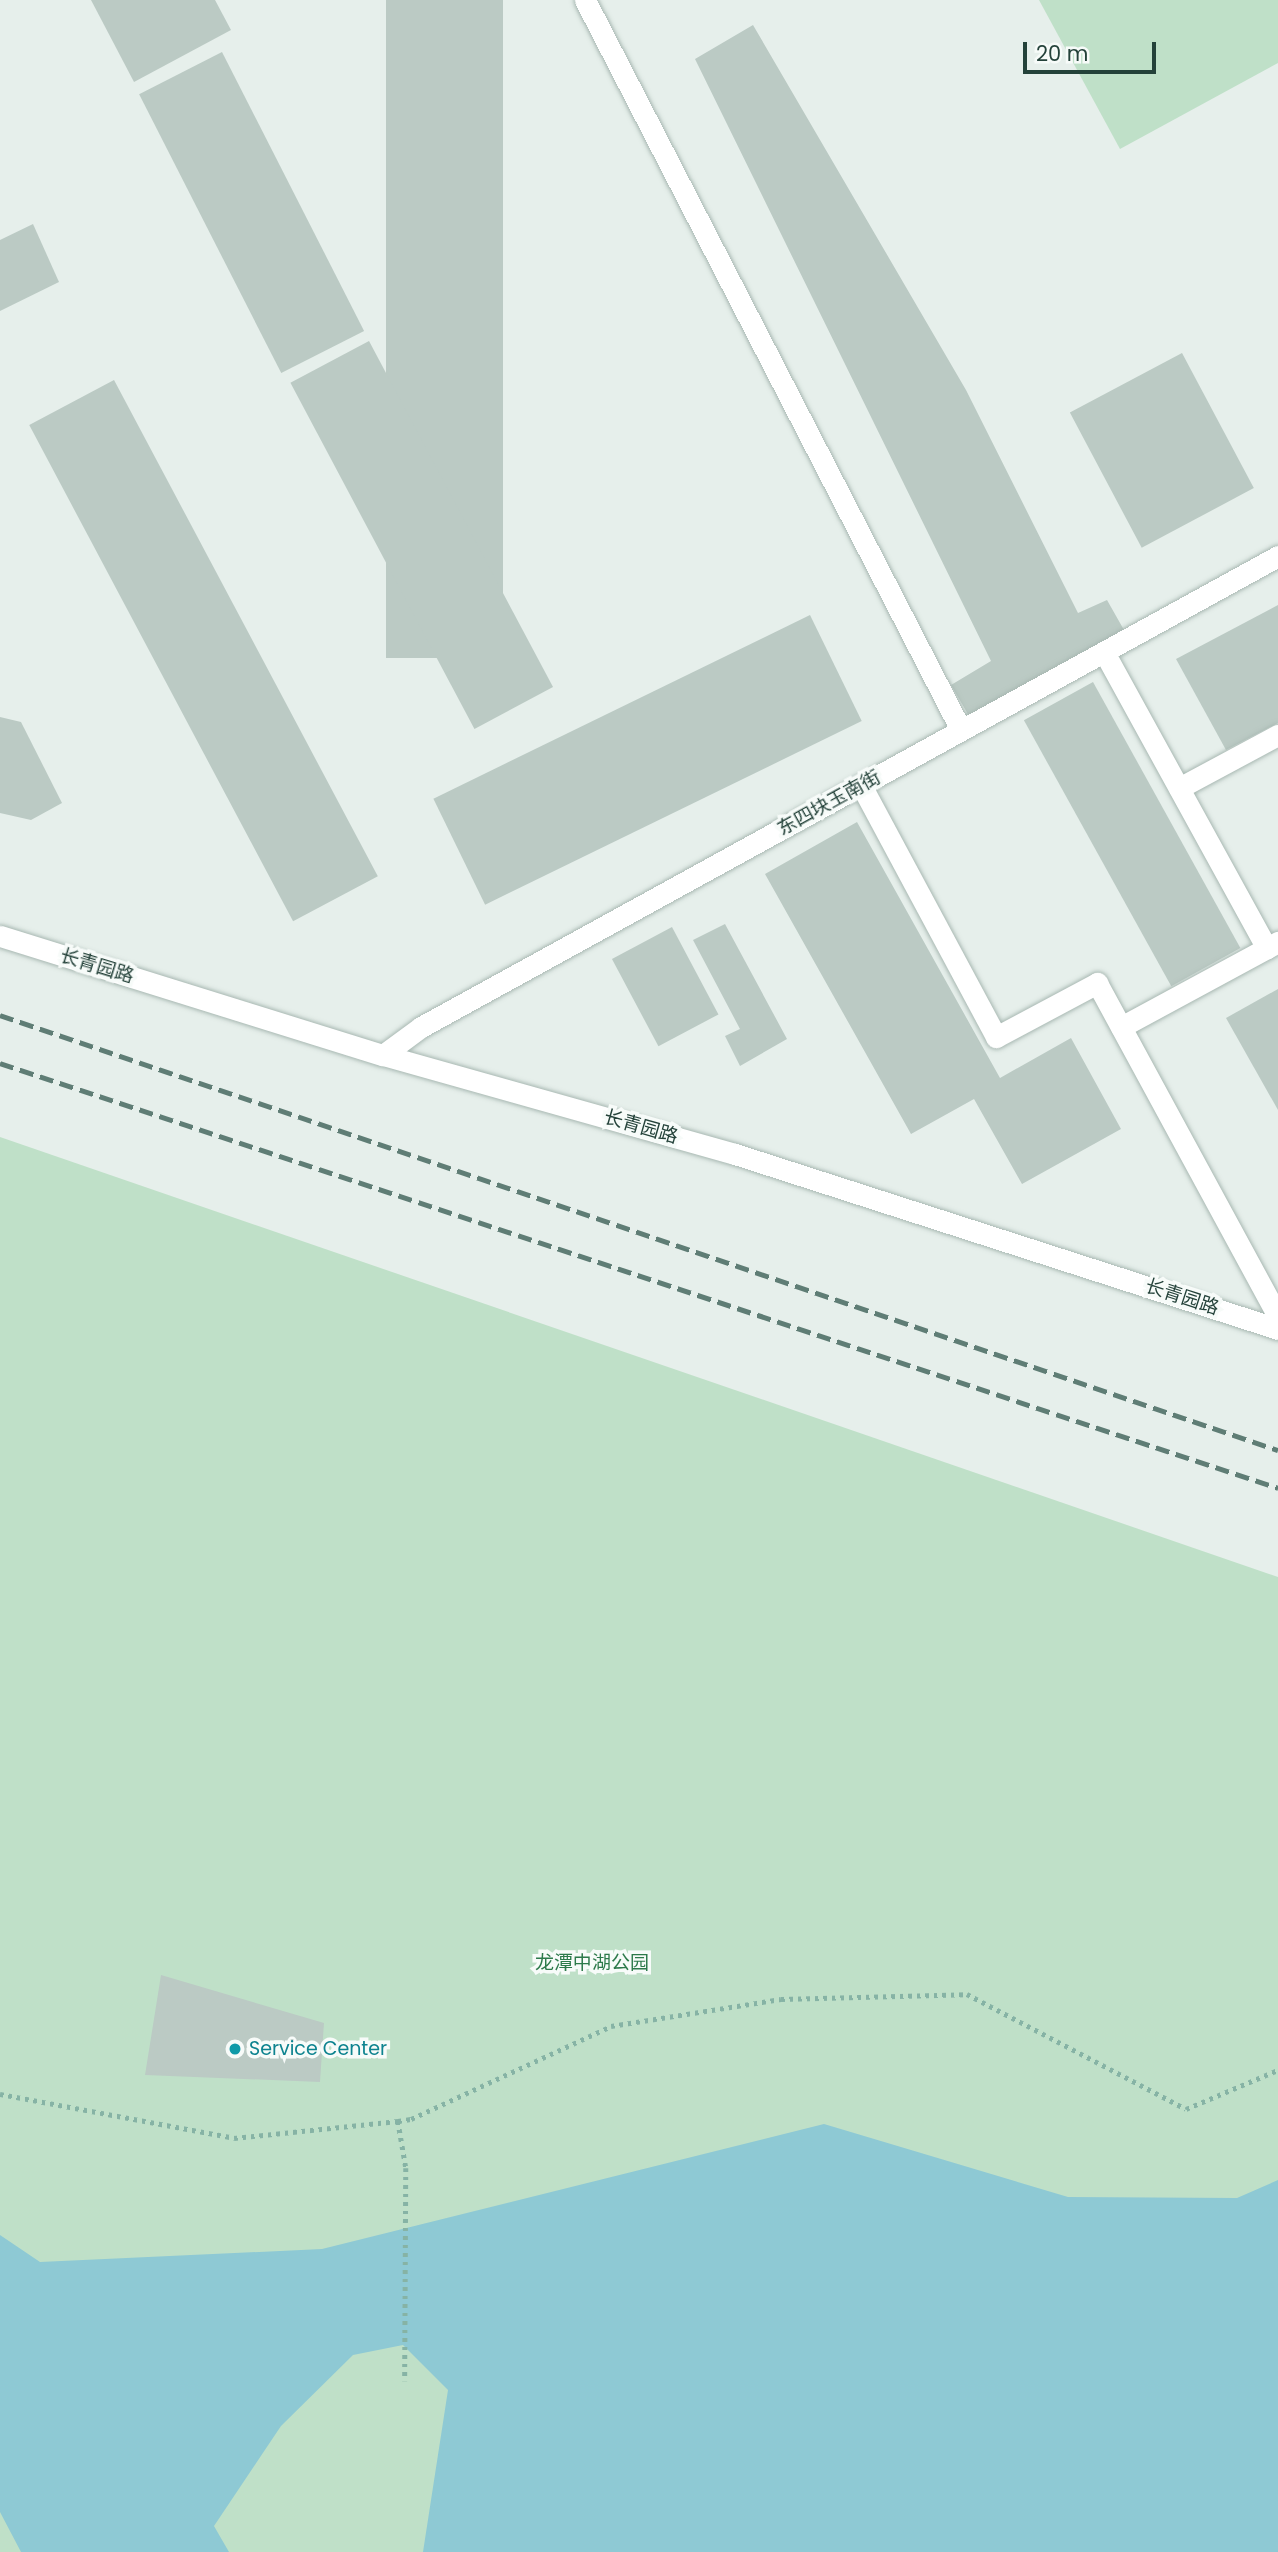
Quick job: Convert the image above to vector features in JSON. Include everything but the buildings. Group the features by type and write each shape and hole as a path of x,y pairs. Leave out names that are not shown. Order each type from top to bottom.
{"street":[{"path":"585,0 961,730"},
{"name":"东四块玉南街","path":"383,1055 421,1027 1278,556"},
{"path":"1104,652 1179,788 1272,945 1121,1027"},
{"path":"1179,788 1278,735"},
{"path":"861,785 996,1037 1097,983 1278,1317"},
{"name":"长青园路","path":"0,936 383,1055 735,1154 1278,1329"}],"path":[{"path":"0,2094 234,2138 411,2119 611,2026 781,1999 967,1994 1186,2109 1278,2070"},
{"path":"398,2121 406,2168 405,2381"}],"green space":[{"path":"1039,0 1278,0 1278,63 1120,149"},
{"name":"龙潭中湖公园","path":"0,1137 1278,1577 1278,2552 0,2552"}],"water":[{"path":"824,2124 1068,2197 1237,2198 1278,2180 1278,2552 423,2552 448,2390 403,2345 353,2355 281,2426 214,2526 229,2552 21,2552 0,2512 0,2235 40,2262 322,2249"}],"railway":[{"path":"0,1015 1278,1450"},
{"path":"0,1063 1278,1488"}],"place":[{"name":"Service Center","path":"235,2049"}]}
